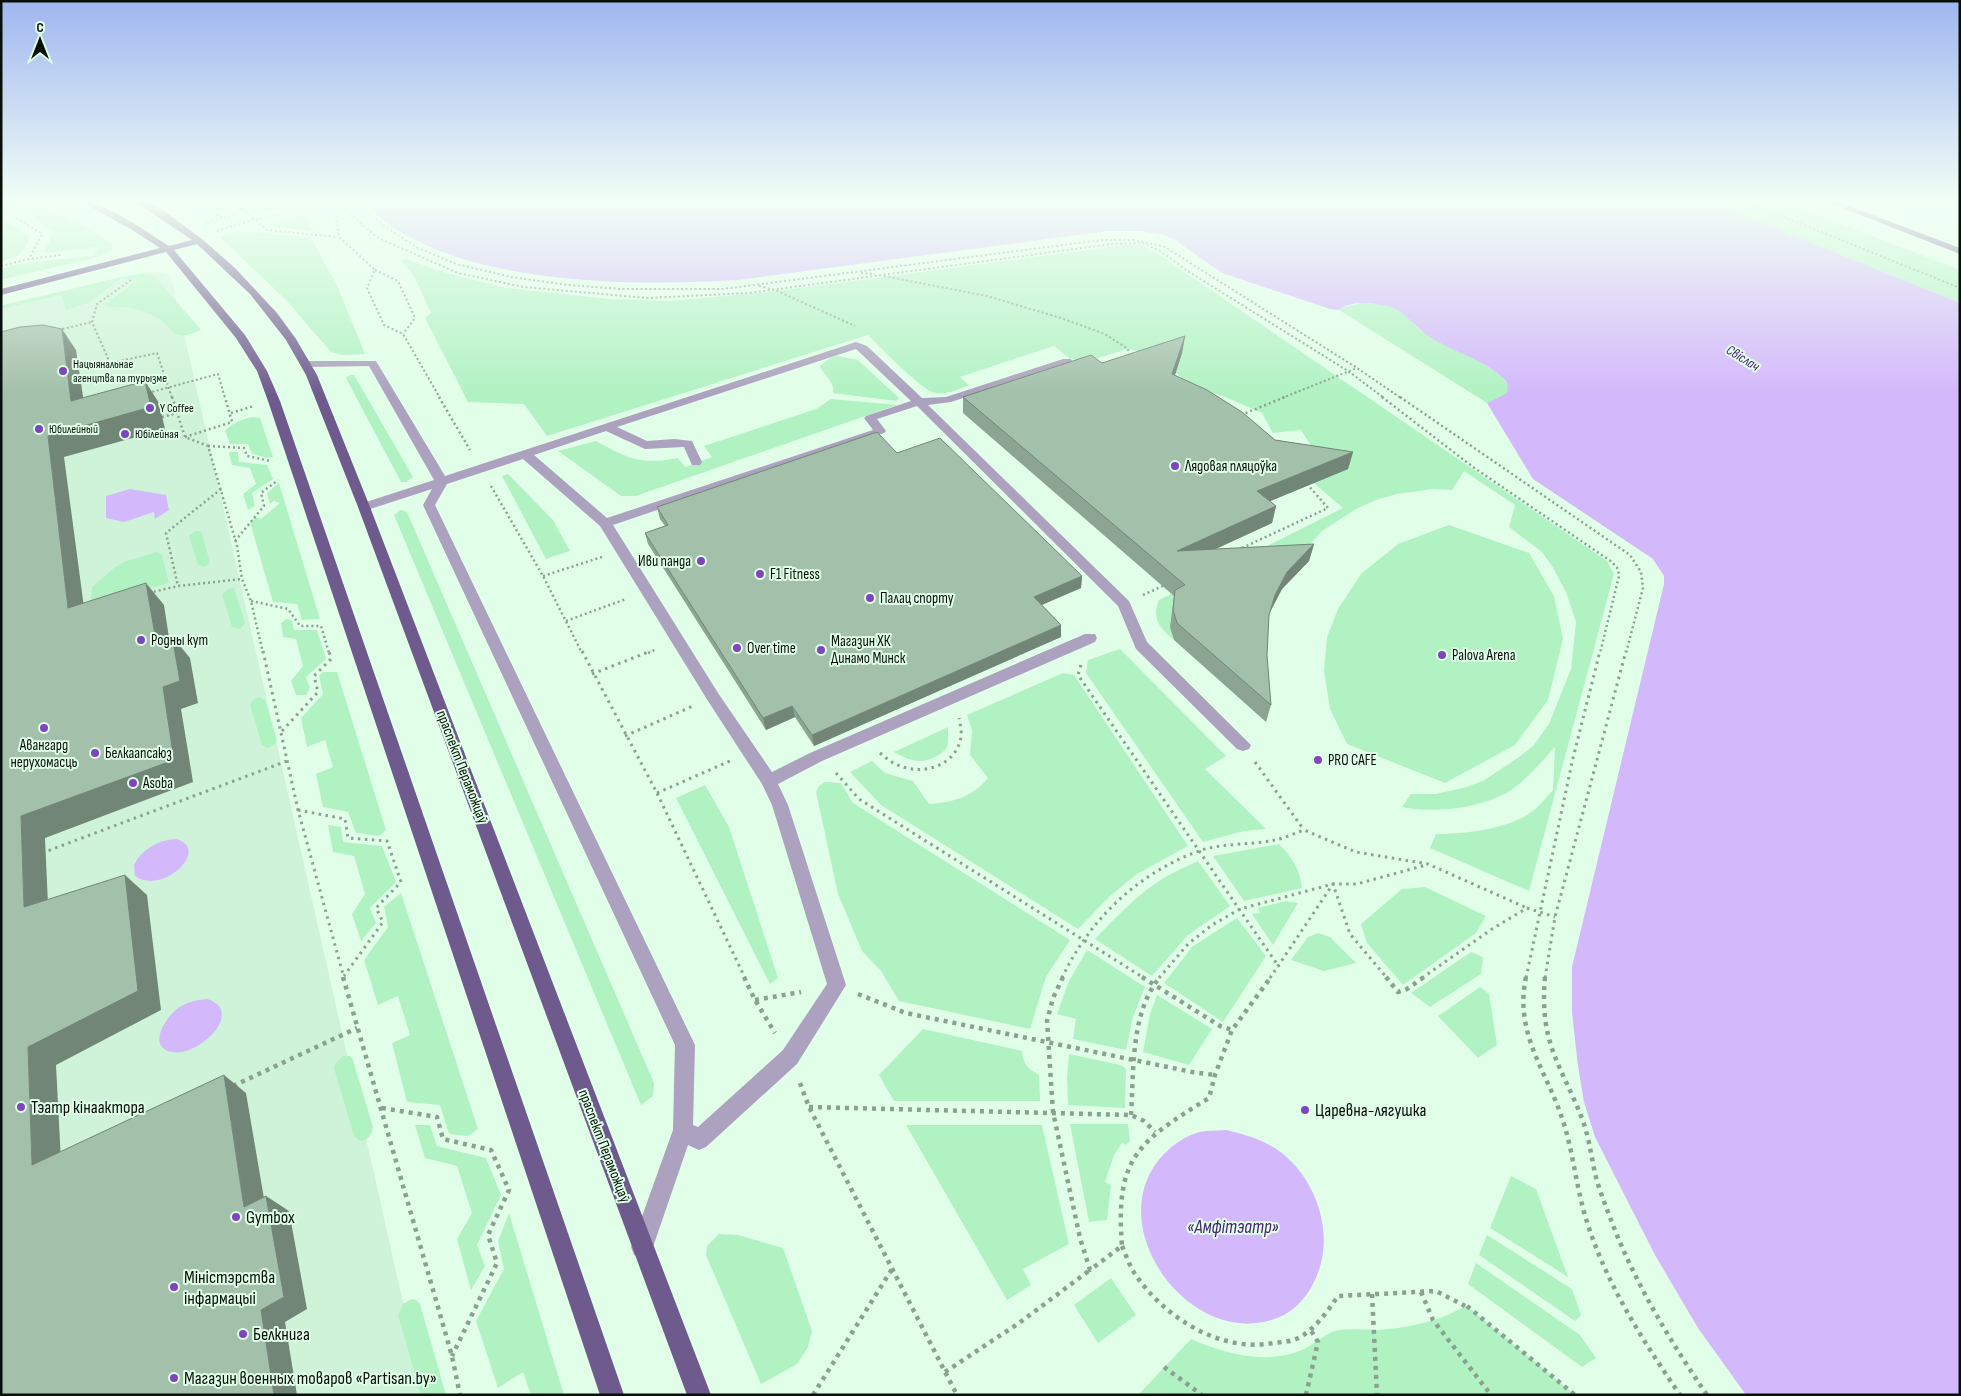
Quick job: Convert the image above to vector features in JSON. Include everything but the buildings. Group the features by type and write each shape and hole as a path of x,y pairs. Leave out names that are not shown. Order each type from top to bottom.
{"main road":[{"path":"1,292 108,265"},
{"path":"181,265 241,337 262,372 274,401 612,1395"},
{"name":"праспект Пераможцаў","path":"224,265 260,300 287,332 306,364 364,507 699,1395"}],"lane":[{"path":"364,507 856,345 863,348 919,402 1124,604 1141,645 1243,746"},
{"path":"605,523 880,431 870,418 919,402 947,400 1067,361"},
{"path":"306,364 372,363 442,482"},
{"path":"607,427 645,445 688,444 696,462"},
{"path":"525,454 605,523 646,592 769,781 780,804 837,985 790,1057 699,1140 683,1130"},
{"path":"442,482 429,505 685,1045 683,1130 642,1247"},
{"path":"769,781 816,757 1090,638"}],"path":[{"path":"370,265 375,270 398,281 415,318 403,334"},
{"path":"438,265 499,282 576,293 647,298 716,296 775,290 954,265"},
{"path":"461,265 511,277 568,285 621,289 723,289 909,265"},
{"path":"1179,265 1348,371 1473,467 1601,553 1618,568 1619,576 1573,758 1540,911 1525,981 1524,1006 1526,1028 1531,1047 1551,1090 1566,1129 1579,1198 1591,1234 1609,1276 1660,1366 1680,1395"},
{"path":"1195,265 1357,368 1621,548 1637,564 1641,572 1643,588 1556,918 1545,980 1544,1016 1551,1054 1583,1122 1598,1186 1619,1243 1669,1335 1707,1395"},
{"path":"1903,265 1960,288"},
{"path":"375,270 368,288 384,325 403,334 543,576 592,674 657,793 754,1000 790,1057 809,1108 957,1395"},
{"path":"856,272 987,296 1061,318 1105,334 1128,349 1129,358"},
{"path":"131,280 97,304 92,322 110,362 157,353 185,437"},
{"path":"756,285 775,290 857,327 856,345"},
{"path":"56,330 92,322"},
{"path":"1121,362 1129,358"},
{"path":"1129,358 1136,362"},
{"path":"1247,422 1241,415 1357,368"},
{"path":"142,395 218,374 231,413 232,422 185,437"},
{"path":"162,417 177,413"},
{"path":"185,437 208,446 244,448 247,456 272,461"},
{"path":"208,446 235,542 242,579 251,601 282,732 286,761 298,810 357,1028 382,1108 452,1356 460,1395"},
{"path":"235,542 264,506 261,493 279,479"},
{"path":"1240,550 1328,508 1308,486"},
{"path":"178,586 166,534 221,489"},
{"path":"543,576 622,550"},
{"path":"141,596 178,586 242,579"},
{"path":"1124,604 1169,583"},
{"path":"566,621 646,592"},
{"path":"251,601 288,609 300,626 321,626 331,659 314,676 318,692 282,732"},
{"path":"1090,638 1078,675 1279,967"},
{"path":"592,674 678,641"},
{"path":"625,736 713,697"},
{"path":"865,736 886,759 904,768 926,770 949,762 957,753 961,739 961,726 952,698"},
{"path":"1243,746 1304,830 1356,852 1428,864 1527,908 1556,918"},
{"path":"657,793 749,753"},
{"path":"816,757 843,779 859,800 1153,986 1220,1026 1232,1030"},
{"path":"38,855 286,761"},
{"path":"298,810 344,819 348,838 387,841 401,882 376,908 383,922 344,977"},
{"path":"1090,1270 1080,1238 1053,1112 1048,1021 1053,998 1082,941 1126,893 1154,873 1200,850 1276,840 1304,830"},
{"path":"1131,1115 1139,1024 1153,986 1188,944 1212,925 1240,909 1333,884 1357,884 1428,864"},
{"path":"1333,884 1350,934 1398,992 1407,989 1492,929 1527,908"},
{"path":"1333,884 1279,967 1232,1030 1215,1075 1209,1098 1155,1132 1142,1144 1133,1157 1123,1179 1119,1206 1122,1246 1136,1276 1159,1302 1189,1325 1227,1342 1259,1345 1295,1340 1320,1322 1338,1296 1436,1291 1466,1306 1574,1395"},
{"path":"754,1000 837,985 906,1013 1215,1075"},
{"path":"224,1090 357,1028"},
{"path":"382,1108 436,1116 442,1139 491,1150 509,1190 488,1235 497,1263 452,1356"},
{"path":"809,1108 1131,1115 1144,1121 1155,1132"},
{"path":"945,1372 1019,1323 1122,1246"},
{"path":"813,1395 892,1269"},
{"path":"1421,1292 1433,1320 1491,1395"},
{"path":"1372,1294 1377,1395"},
{"path":"1306,1395 1318,1342 1310,1329"},
{"path":"1164,1368 1202,1395"}],"shaded area":[{"path":"147,272 165,273 171,276 424,1395 1,1395 1,305"}],"green space":[{"path":"15,265 64,265 1,280 1,269"},
{"path":"249,265 326,265 336,283 365,354 343,355 331,352 286,300"},
{"path":"405,265 424,265 450,274 507,288 610,299 669,301 770,292 973,265 1175,265 1607,561 1614,574 1529,891 1430,848 1436,834 1460,833 1497,827 1520,819 1533,811 1553,790 1555,747 1520,783 1503,795 1460,808 1429,810 1402,807 1411,794 1436,794 1483,781 1533,746 1549,724 1571,669 1576,622 1566,592 1552,566 1542,552 1509,527 1515,505 1464,471 1452,490 1433,489 1397,494 1376,500 1356,509 1322,531 1303,552 1174,640 1158,623 1156,613 1159,600 1343,508 1295,467 1315,452 1301,430 1273,433 1262,413 1188,384 1157,355 1128,349 1085,362 1069,358 1054,346 960,377 969,385 951,392 937,393 926,389 918,383 868,335 547,436 524,404 468,402 425,318 431,313 415,278"},
{"path":"1867,265 1947,265 1960,270 1960,303"},
{"path":"152,275 157,279 201,330 187,335 179,335 158,318 146,312 105,306 105,304 138,280 121,279 88,303 66,310 61,295 1,309 1,306 125,276"},
{"path":"1361,303 1385,305 1399,310 1424,333 1492,369 1507,383 1507,393 1487,403 1339,310"},
{"path":"837,356 858,360 899,398 896,401 833,393 831,382 820,366 830,358"},
{"path":"354,375 413,477 406,482 401,482 346,378"},
{"path":"831,399 897,405 636,496 621,496 558,451 596,441 635,459 654,461 678,458 685,467 712,457 704,446 816,409"},
{"path":"252,417 260,418 273,457 267,458 252,454 248,444 230,444 225,431 234,423"},
{"path":"229,452 238,452 239,462 267,465 273,479 252,493 255,506 248,510 243,494 256,484 250,468 232,465"},
{"path":"508,474 553,520 570,551 546,559 502,476"},
{"path":"279,483 320,619 302,620 297,604 273,602 250,522 255,517 261,519 280,503 274,501 270,504 267,493"},
{"path":"401,510 407,512 654,1083 653,1096 641,1105 394,515"},
{"name":"Palova Arena","path":"1449,525 1529,553 1554,596 1563,639 1548,700 1515,745 1445,783 1347,744 1330,709 1324,671 1327,637 1338,609 1361,574 1398,544"},
{"path":"195,531 201,531 210,562 205,567 198,565 189,536"},
{"path":"157,552 162,555 169,583 90,606 92,587 114,568 124,562"},
{"path":"234,588 245,623 240,629 232,627 222,594 228,589"},
{"path":"286,619 292,620 294,630 317,630 326,659 306,677 310,688 306,695 296,695 291,681 303,666 296,639 283,637 281,623"},
{"path":"1120,649 1226,756 1205,769 1266,829 1244,831 1203,842 1086,673 1088,660"},
{"path":"323,672 337,672 386,830 379,836 356,833 348,812 323,807 316,774 333,767 325,740 307,747 301,718 323,694 319,676"},
{"path":"1063,673 1074,675 1188,846 1137,874 1109,897 1078,929 881,805 850,772 872,761 885,773 913,781 929,804 954,800 969,794 988,778 970,755 972,730 967,715"},
{"path":"259,697 265,700 277,740 274,745 267,748 262,745 250,705 253,700"},
{"path":"948,727 947,747 935,757 924,761 914,761 894,752"},
{"path":"825,782 841,783 853,803 1070,940 1046,977 1030,1029 899,1001 881,971 862,951 838,894 816,792 819,786"},
{"path":"705,785 729,827 778,978 770,984 676,798"},
{"path":"328,825 341,827 343,842 382,846 396,882 370,908 376,923 361,941 352,914 365,894 354,856 333,852"},
{"path":"1279,844 1295,864 1302,888 1244,901 1213,856"},
{"path":"1198,861 1230,906 1188,935 1152,976 1095,939 1150,887 1168,875"},
{"path":"1425,887 1486,916 1476,933 1403,985 1367,943 1361,924 1402,889"},
{"path":"401,893 478,1129 468,1136 449,1134 440,1105 407,1102 392,1043 410,1035 398,996 378,1005 364,960 388,927 384,907"},
{"path":"1286,901 1298,903 1273,945 1252,914 1260,913 1258,908"},
{"path":"1237,918 1266,956 1223,1022 1164,983 1193,946"},
{"path":"1318,933 1330,937 1356,963 1324,971 1291,960 1308,937"},
{"path":"1087,950 1145,987 1133,1017 1126,1050 1073,1039 1076,1019 1057,1014 1069,981"},
{"path":"1471,952 1483,957 1481,974 1430,1007 1411,993"},
{"path":"1480,987 1489,994 1497,1045 1478,1058 1438,1016"},
{"path":"1157,995 1212,1029 1189,1065 1143,1052 1150,1014"},
{"path":"923,1029 1022,1051 1027,1066 1039,1075 1040,1101 894,1101 879,1075"},
{"path":"1069,1054 1121,1065 1126,1069 1125,1108 1068,1105 1067,1077"},
{"path":"343,1056 350,1056 353,1060 373,1127 369,1137 365,1140 360,1141 354,1136 334,1068 335,1064"},
{"path":"1070,1124 1128,1124 1130,1141 1126,1145 1122,1143 1114,1155 1105,1182 1111,1185 1107,1220 1089,1222"},
{"path":"415,1125 430,1125 437,1146 486,1158 501,1195 477,1245 485,1266 471,1290 457,1239 472,1213 457,1166 425,1158"},
{"path":"906,1125 1042,1125 1069,1244 1023,1269 1031,1285 1007,1300"},
{"path":"1511,1176 1536,1189 1568,1277 1490,1228"},
{"path":"509,1213 564,1395 531,1395 523,1372 498,1388 476,1321 504,1269 498,1241"},
{"path":"719,1234 738,1235 783,1248 812,1331 808,1347 797,1364 761,1384 706,1255 707,1246"},
{"path":"1487,1235 1572,1289 1581,1315 1575,1321 1479,1255"},
{"path":"1476,1263 1580,1335 1596,1358 1582,1367 1468,1284"},
{"path":"1111,1278 1136,1315 1098,1343 1074,1305"},
{"path":"412,1299 420,1304 446,1395 421,1395 398,1315 403,1304"},
{"path":"1465,1306 1575,1395 1138,1395 1191,1339 1232,1353 1246,1356 1274,1357 1302,1350 1340,1330 1377,1330 1411,1326 1455,1312"}],"water":[{"path":"485,265 850,265 738,280 698,282 611,282 522,273"},
{"name":"Свіслач","path":"1211,265 1867,265 1960,303 1960,1395 1746,1395 1698,1328 1655,1255 1595,1137 1584,1102 1578,1066 1572,1013 1572,967 1664,584 1664,576 1653,559 1533,479 1487,403 1507,393 1508,387 1506,382 1497,373 1479,361 1430,337 1394,308 1358,303 1339,310 1330,309 1222,273"},
{"path":"130,489 166,495 169,510 155,519 154,512 124,522 106,518 106,496"},
{"path":"176,839 186,844 189,852 179,869 169,876 158,880 146,881 135,876 134,865 141,854 157,843"},
{"path":"207,999 218,1005 222,1013 220,1022 214,1032 205,1041 183,1052 172,1052 164,1049 160,1044 159,1038 164,1025 173,1012 185,1004"},
{"name":"«Амфітэатр»","path":"1226,1130 1262,1141 1282,1153 1295,1165 1306,1180 1314,1196 1323,1230 1323,1248 1320,1265 1309,1292 1298,1305 1284,1315 1250,1324 1218,1318 1189,1302 1164,1277 1148,1247 1141,1214 1146,1182 1165,1153 1172,1146 1195,1133"}],"place":[{"name":"Нацыянальнае агенцтва па турызме","path":"63,371"},
{"name":"Y Coffee","path":"150,408"},
{"name":"Юбилейный","path":"39,429"},
{"name":"Юбілейная","path":"125,434"},
{"name":"Лядовая пляцоўка","path":"1175,466"},
{"name":"Иви панда","path":"701,561"},
{"name":"F1 Fitness","path":"760,574"},
{"name":"Палац спорту","path":"870,598"},
{"name":"Родны кут","path":"141,640"},
{"name":"Over time","path":"737,648"},
{"name":"Магазин ХК Динамо Минск","path":"821,650"},
{"name":"Palova Arena","path":"1442,655"},
{"name":"Авангард нерухомасць","path":"44,728"},
{"name":"Белкаапсаюз","path":"95,753"},
{"name":"PRO CAFE","path":"1318,760"},
{"name":"Asoba","path":"133,783"},
{"name":"Тэатр кінаактора","path":"21,1107"},
{"name":"Царевна-лягушка","path":"1305,1110"},
{"name":"Gymbox","path":"236,1217"},
{"name":"Міністэрства інфармацыі","path":"174,1287"},
{"name":"Белкнига","path":"243,1334"},
{"name":"Магазин военных товаров «Partisan.by»","path":"174,1378"}]}
